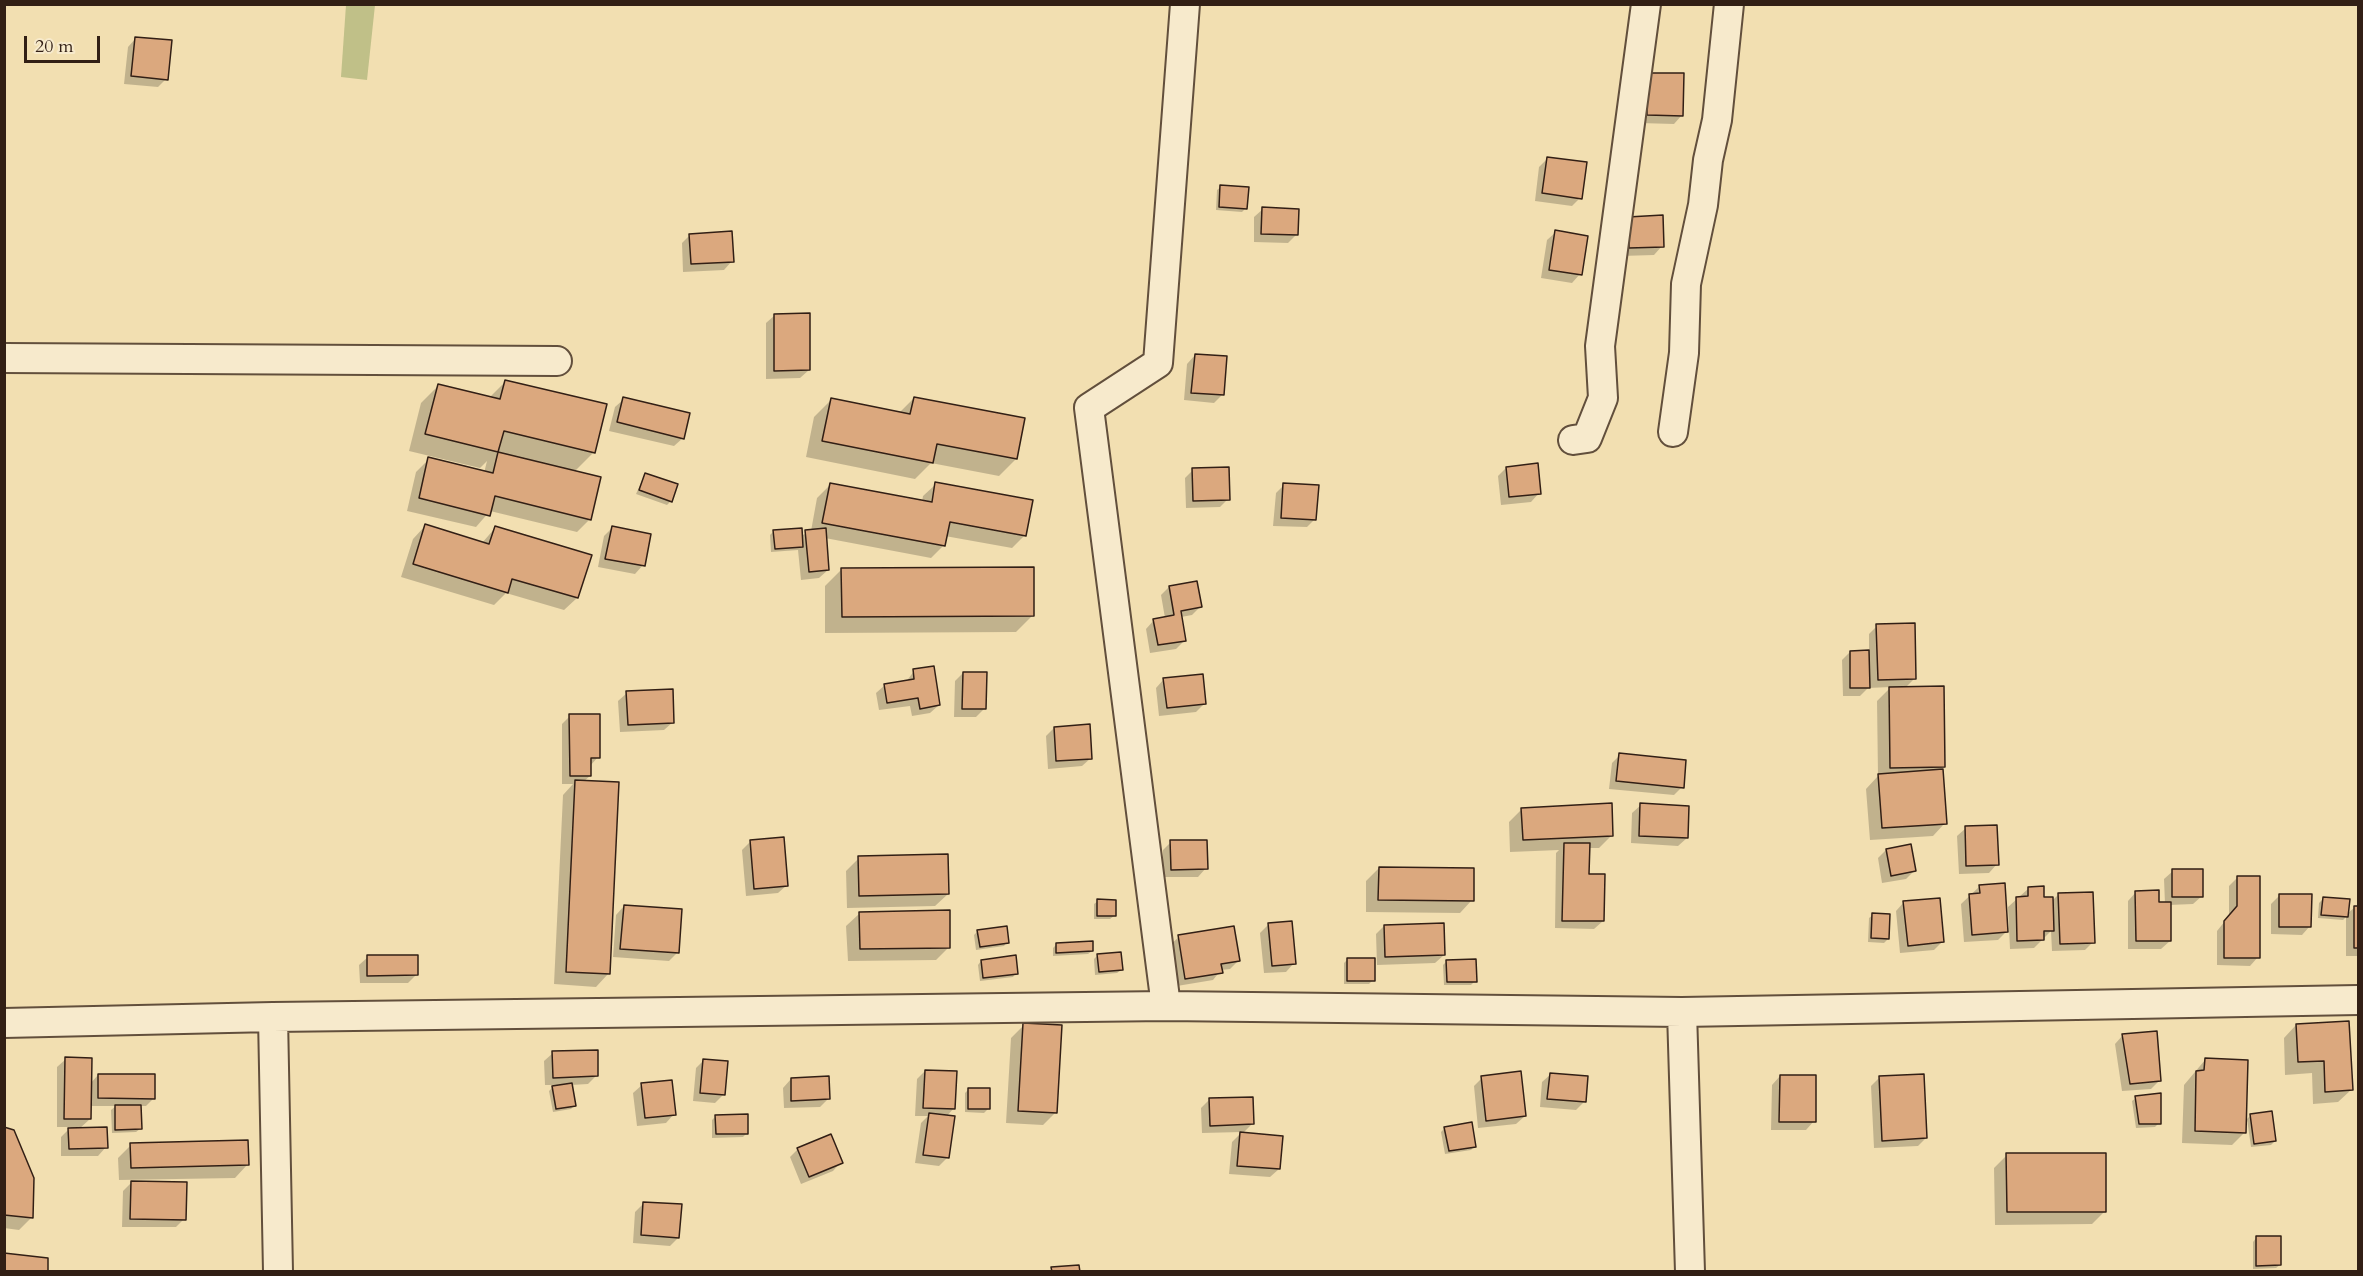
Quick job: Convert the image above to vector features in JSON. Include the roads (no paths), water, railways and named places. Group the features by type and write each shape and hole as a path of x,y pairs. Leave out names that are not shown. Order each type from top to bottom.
{"street":[{"path":"1166,1006 1089,408 1158,363 1172,214 1185,4"},
{"path":"1573,440 1587,438 1603,398 1600,346 1646,4"},
{"path":"1673,432 1684,353 1686,284 1703,205 1708,160 1717,120 1729,4"},
{"path":"4,358 556,361"},
{"path":"4,1023 273,1017 1166,1006 1682,1011 2358,1000"},
{"path":"1682,1011 1690,1272"},
{"path":"273,1017 278,1272"}]}
